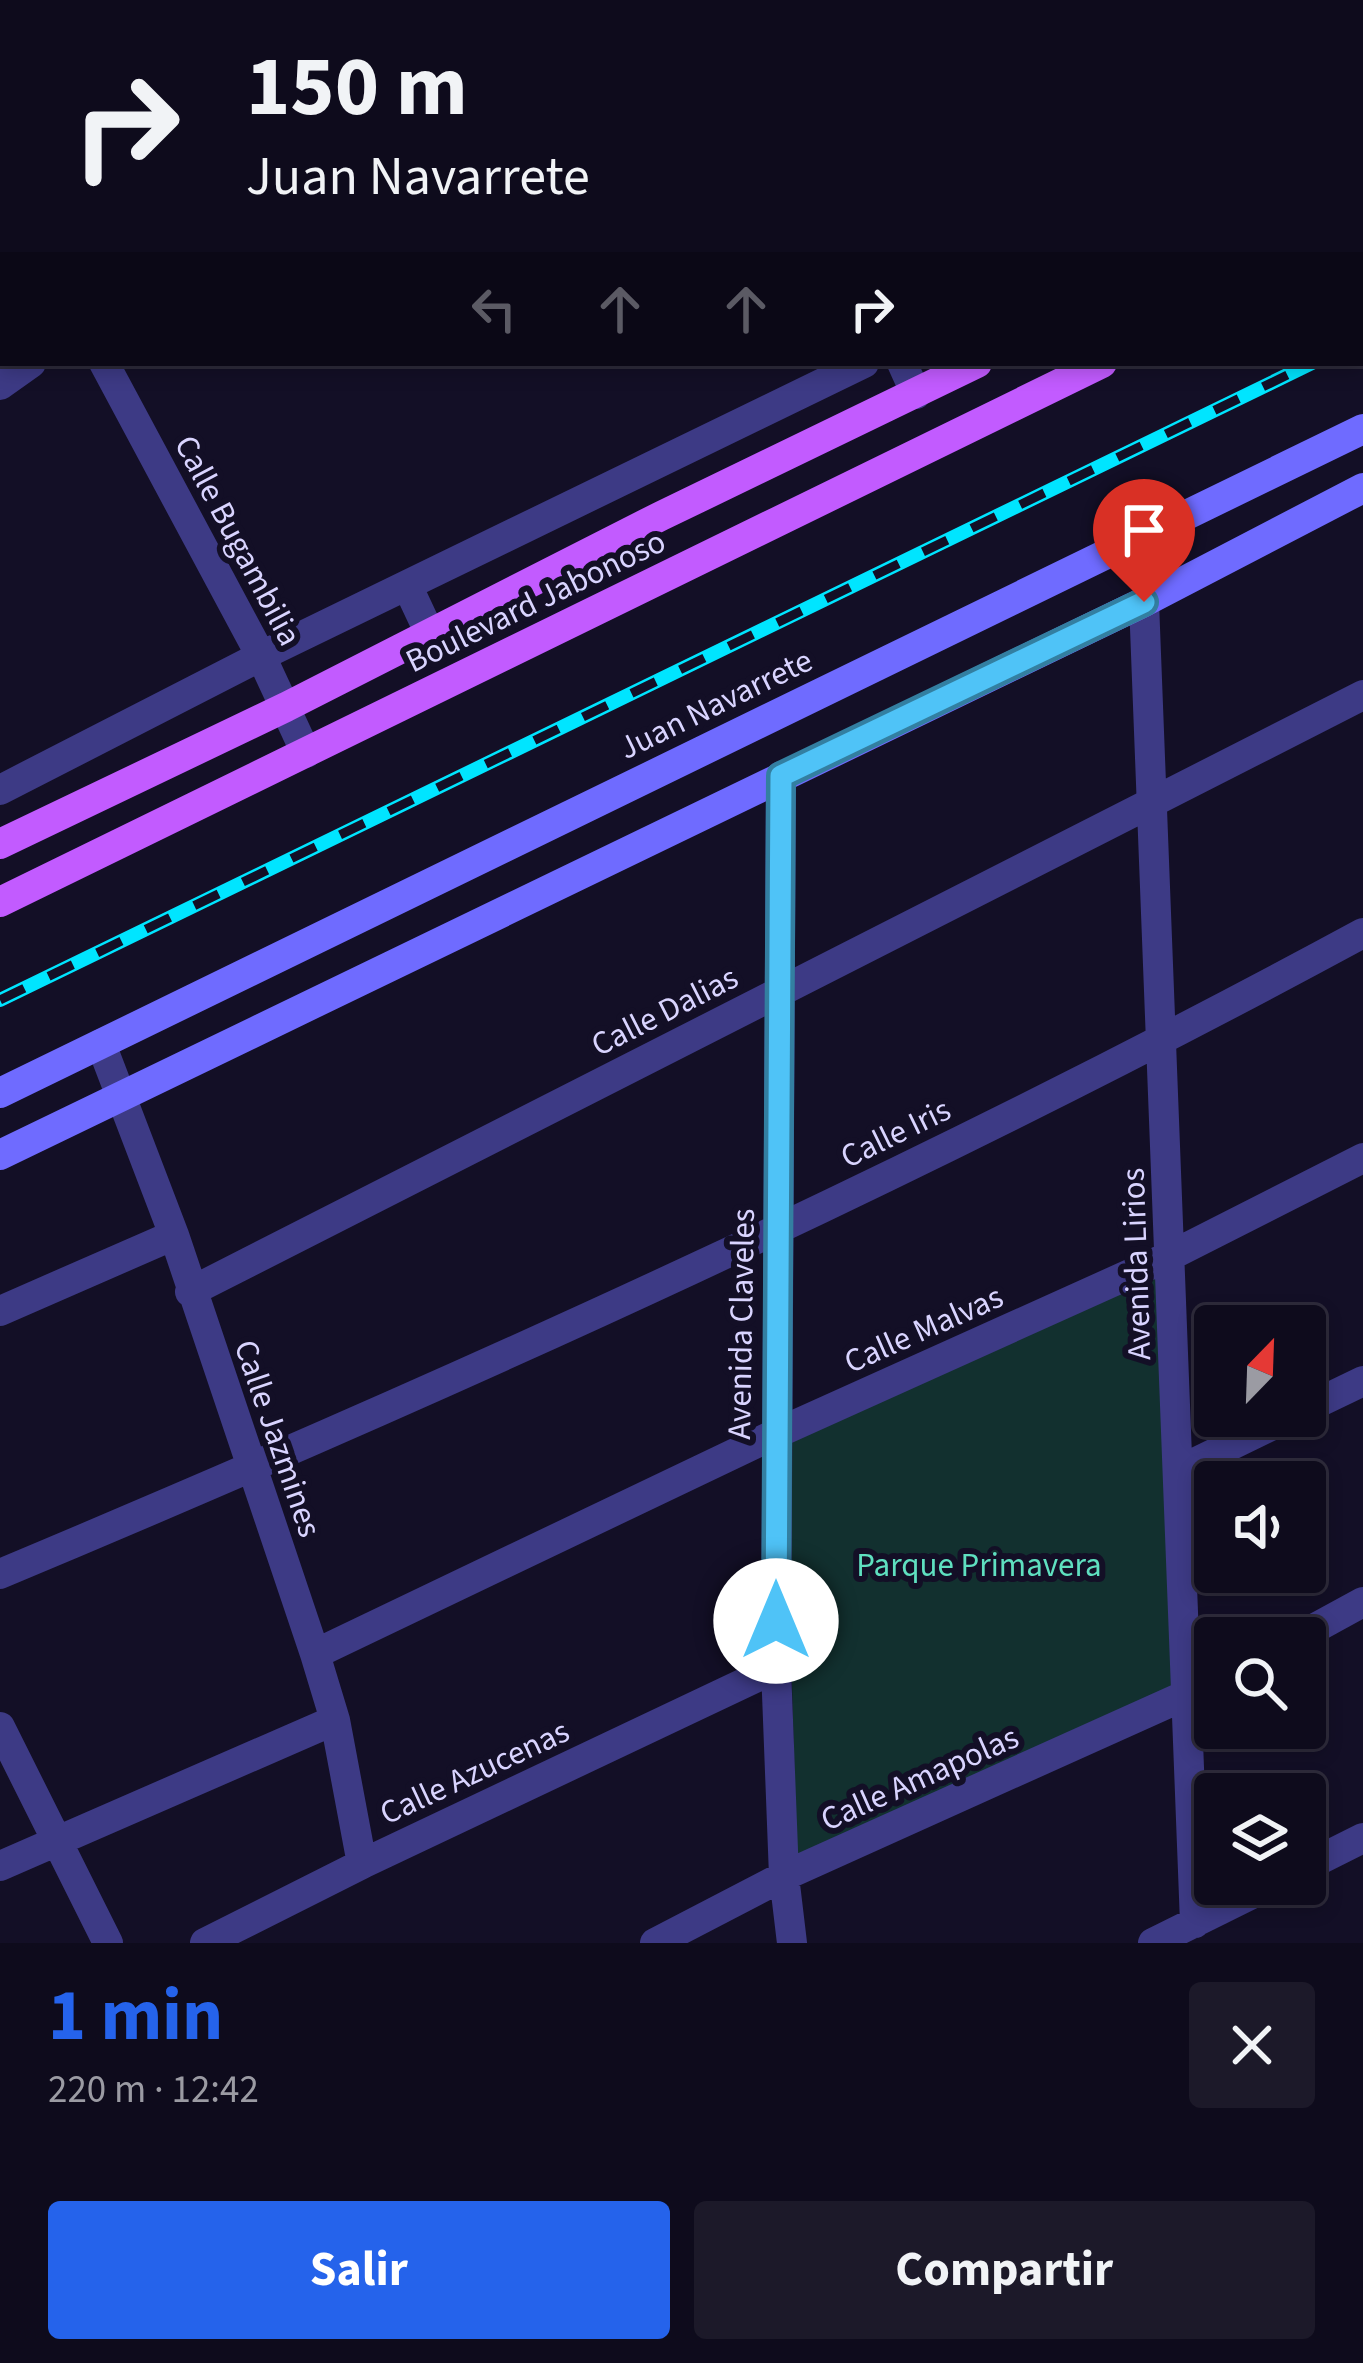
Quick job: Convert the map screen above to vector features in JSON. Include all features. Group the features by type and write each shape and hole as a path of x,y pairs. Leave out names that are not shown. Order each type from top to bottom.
{"main road":[{"name":"Boulevard Jabonoso","path":"0,844 971,366"},
{"name":"Boulevard Jabonoso","path":"0,902 1096,366"},
{"name":"Juan Navarrete","path":"0,1093 1363,429"},
{"path":"0,1155 1144,602 1363,488"}],"street":[{"path":"0,386 27,366"},
{"name":"Calle Bugambilia","path":"106,366 261,656 306,752"},
{"path":"0,790 261,656 858,366"},
{"path":"903,366 916,394"},
{"path":"406,585 430,634"},
{"name":"Avenida Lirios","path":"1144,602 1195,1923"},
{"name":"Calle Dalias","path":"190,1292 1363,695"},
{"name":"Avenida Claveles","path":"781,776 776,1668 784,1876 792,1943"},
{"name":"Calle Iris","path":"0,1574 253,1468 777,1229 1163,1042 1363,933"},
{"name":"Calle Jazmines","path":"100,1044 173,1234 315,1654 335,1720 362,1864"},
{"name":"Calle Malvas","path":"315,1654 775,1434 1170,1256 1363,1158"},
{"path":"0,1311 173,1234"},
{"path":"1326,1399 1363,1381"},
{"path":"1178,1471 1248,1437"},
{"path":"1326,1622 1363,1602"},
{"name":"Calle Azucenas","path":"205,1943 776,1668"},
{"name":"Calle Amapolas","path":"655,1943 784,1876 1194,1694"},
{"path":"0,1866 335,1720"},
{"path":"0,1727 108,1943"},
{"path":"1326,1856 1363,1838"},
{"path":"1153,1943 1231,1905"}],"green space":[{"name":"Parque Primavera","path":"1158,1274 1173,1689 797,1861 785,1439"}],"railway":[{"path":"0,1000 1306,366"}],"route":[{"path":"776,1621 781,776 1144,602"}]}
